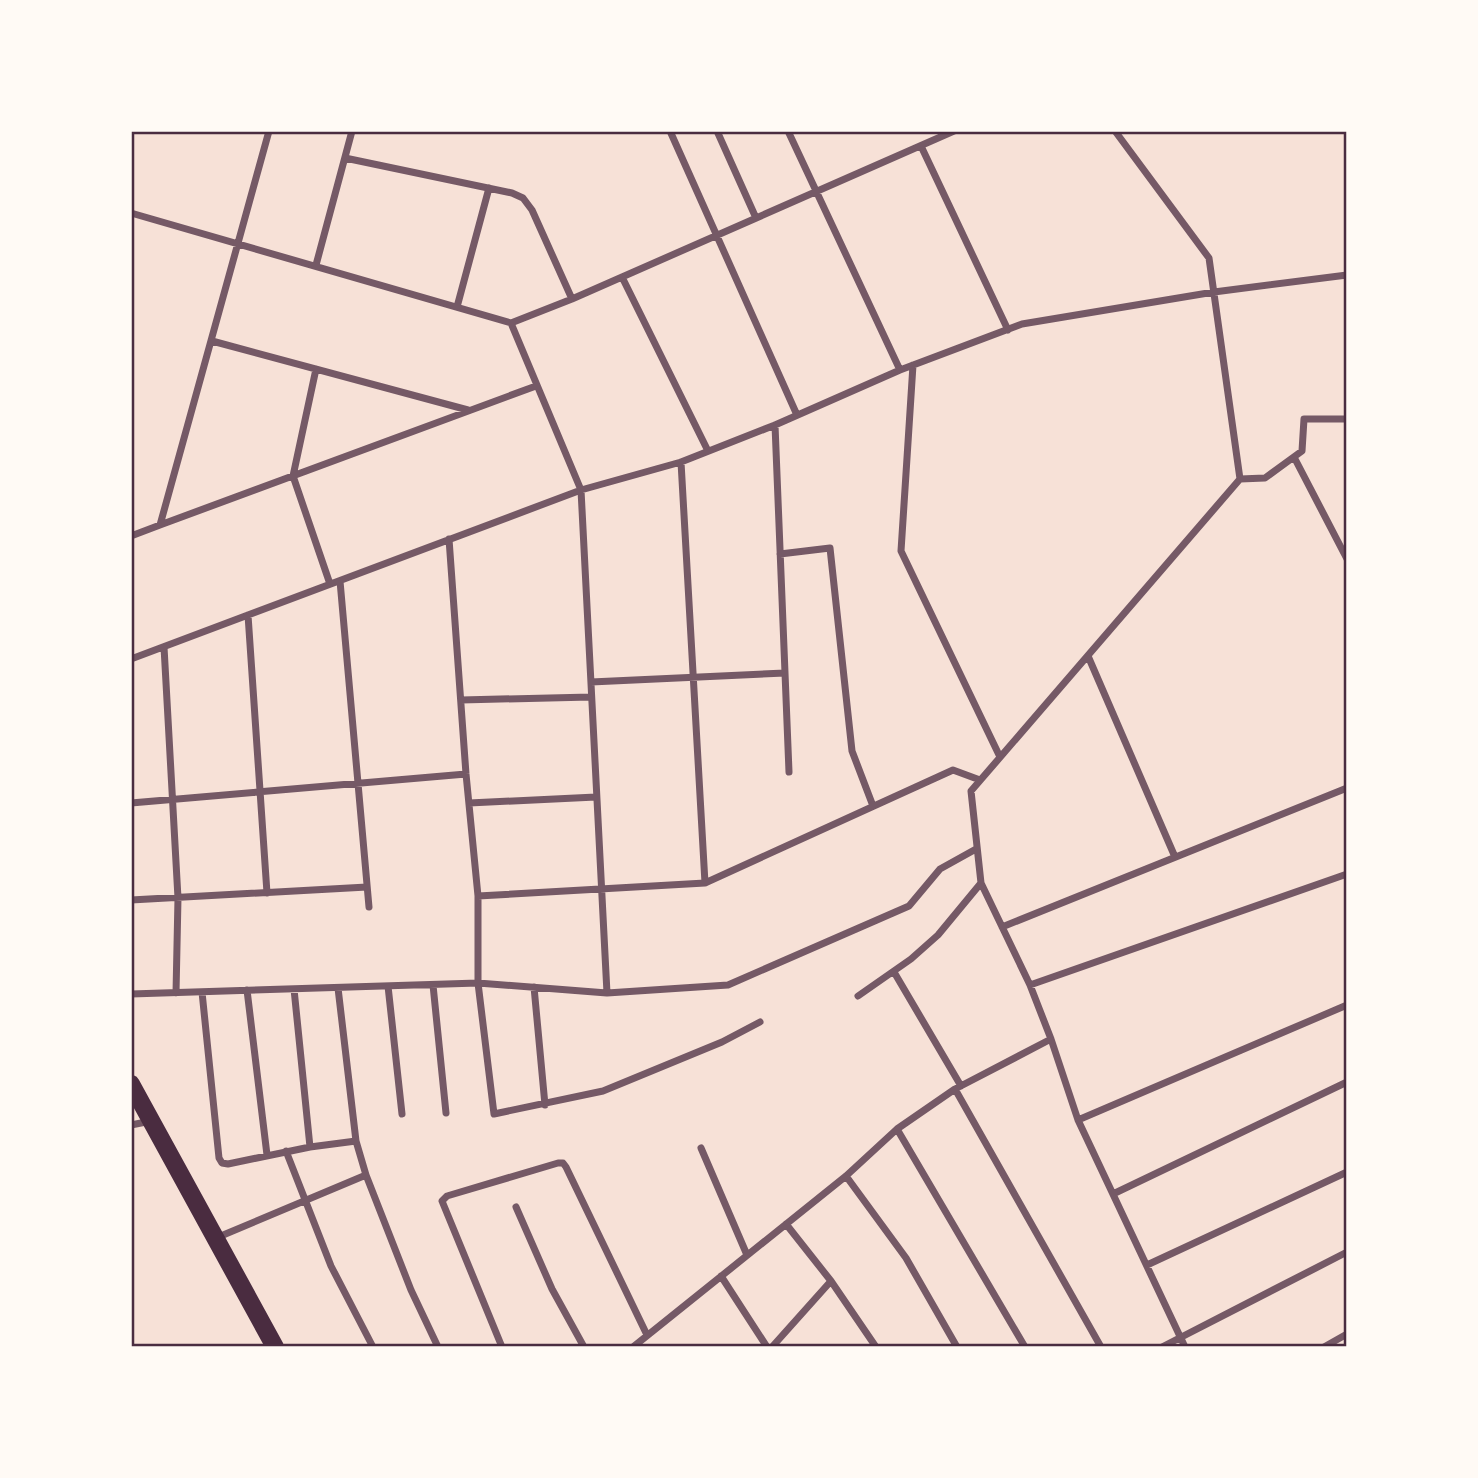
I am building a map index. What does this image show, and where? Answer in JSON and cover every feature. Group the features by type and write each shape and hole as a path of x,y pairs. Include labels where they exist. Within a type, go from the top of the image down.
{"highway":[{"path":"131,1084 275,1347"}],"street":[{"path":"160,525 269,131"},
{"path":"316,265 352,131"},
{"path":"670,131 797,415"},
{"path":"717,131 756,218"},
{"path":"788,131 901,370"},
{"path":"131,213 511,323 572,299 954,131"},
{"path":"1115,131 1209,258 1240,479"},
{"path":"921,146 1008,330"},
{"path":"345,158 489,188 523,198 532,210 572,299"},
{"path":"457,307 489,188"},
{"path":"131,660 581,490 681,462 775,425 913,365 1022,324 1214,292 1346,275 1347,286"},
{"path":"622,277 708,451"},
{"path":"511,323 581,490 607,993"},
{"path":"212,341 468,410"},
{"path":"913,365 901,551 1000,757"},
{"path":"316,369 293,475 330,584"},
{"path":"131,536 536,386"},
{"path":"1185,1347 1078,1120 1030,985 981,883 971,791 1240,479 1265,478 1301,451 1304,419 1347,419"},
{"path":"775,425 789,772"},
{"path":"1294,457 1347,559"},
{"path":"681,462 705,883"},
{"path":"449,539 478,896 478,983 494,1114 603,1091 722,1042 760,1022"},
{"path":"780,554 830,548 852,751 873,806"},
{"path":"340,581 369,907"},
{"path":"248,615 267,893"},
{"path":"164,647 178,898 176,993"},
{"path":"1087,656 1175,858"},
{"path":"591,682 785,673"},
{"path":"461,700 591,697"},
{"path":"478,896 705,883 953,770 980,780"},
{"path":"131,803 466,774"},
{"path":"1002,927 1347,788"},
{"path":"469,803 596,797"},
{"path":"131,994 478,983 607,993 728,985 909,906 940,869 976,849"},
{"path":"1030,985 1347,874"},
{"path":"858,996 938,935 981,883"},
{"path":"131,900 367,887"},
{"path":"894,971 1101,1347"},
{"path":"433,985 446,1114"},
{"path":"388,986 402,1114"},
{"path":"338,988 356,1141 366,1175 411,1290 438,1347"},
{"path":"534,988 545,1105"},
{"path":"293,989 310,1147"},
{"path":"247,990 267,1155"},
{"path":"202,992 219,1158 222,1163 356,1141"},
{"path":"1078,1120 1347,1005"},
{"path":"633,1347 846,1176 897,1129 958,1088 1051,1039"},
{"path":"1113,1194 1347,1082"},
{"path":"131,1125 151,1121"},
{"path":"897,1129 1025,1347"},
{"path":"701,1148 747,1255"},
{"path":"286,1151 331,1266 373,1347"},
{"path":"502,1347 442,1201 447,1196 558,1163 563,1163 566,1167 648,1335"},
{"path":"1147,1265 1347,1172"},
{"path":"215,1238 366,1175"},
{"path":"846,1176 906,1258 957,1347"},
{"path":"516,1208 552,1289 584,1347"},
{"path":"786,1224 831,1281 876,1347"},
{"path":"1162,1347 1347,1252"},
{"path":"721,1276 767,1347"},
{"path":"772,1347 831,1281"},
{"path":"1324,1347 1347,1334"}]}
